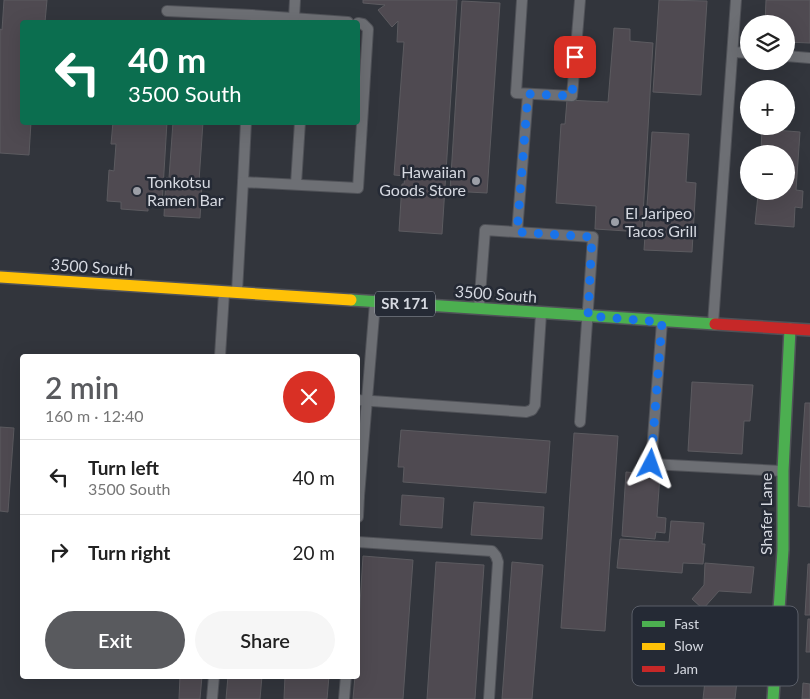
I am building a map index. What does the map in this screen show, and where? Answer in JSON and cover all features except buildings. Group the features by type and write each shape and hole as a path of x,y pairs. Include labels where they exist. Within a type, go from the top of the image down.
{"main road":[{"name":"3500 South","path":"0,277 662,322 810,330"},
{"name":"Shafer Lane","path":"779,606 783,550 783,471 790,329"},
{"name":"Shafer Lane","path":"773,699 774,686"}],"lane":[{"path":"294,18 295,0"},
{"path":"522,0 516,92 572,96 580,0"},
{"path":"712,325 736,0"},
{"path":"167,11 252,19 294,18 303,20"},
{"path":"243,182 358,188 368,29 360,23"},
{"path":"733,52 740,52"},
{"path":"795,57 810,58"},
{"path":"517,232 528,94"},
{"path":"237,293 246,125"},
{"path":"296,184 300,125"},
{"path":"479,309 485,230 592,237 580,422"},
{"path":"220,354 224,292"},
{"path":"360,448 362,400 375,302"},
{"path":"362,400 526,412 532,410 535,405 541,313"},
{"path":"662,322 651,464 783,471"},
{"path":"360,542 492,552 496,556 498,562 489,699"},
{"path":"212,699 214,679"},
{"path":"344,699 346,679"}],"traffic: fast":[{"path":"351,300 715,324"},
{"path":"779,606 783,550 783,471 790,329"},
{"path":"773,699 774,686"}],"traffic: slow":[{"path":"0,277 351,300"}],"traffic: jam":[{"path":"715,324 810,330"}],"place":[{"name":"Hawaiian Goods Store","path":"476,181"},
{"name":"Tonkotsu Ramen Bar","path":"137,191"},
{"name":"El Jaripeo Tacos Grill","path":"615,222"}],"route":[{"path":"575,57 572,96 528,94 517,232 592,237 588,316 662,322 651,464"}]}
